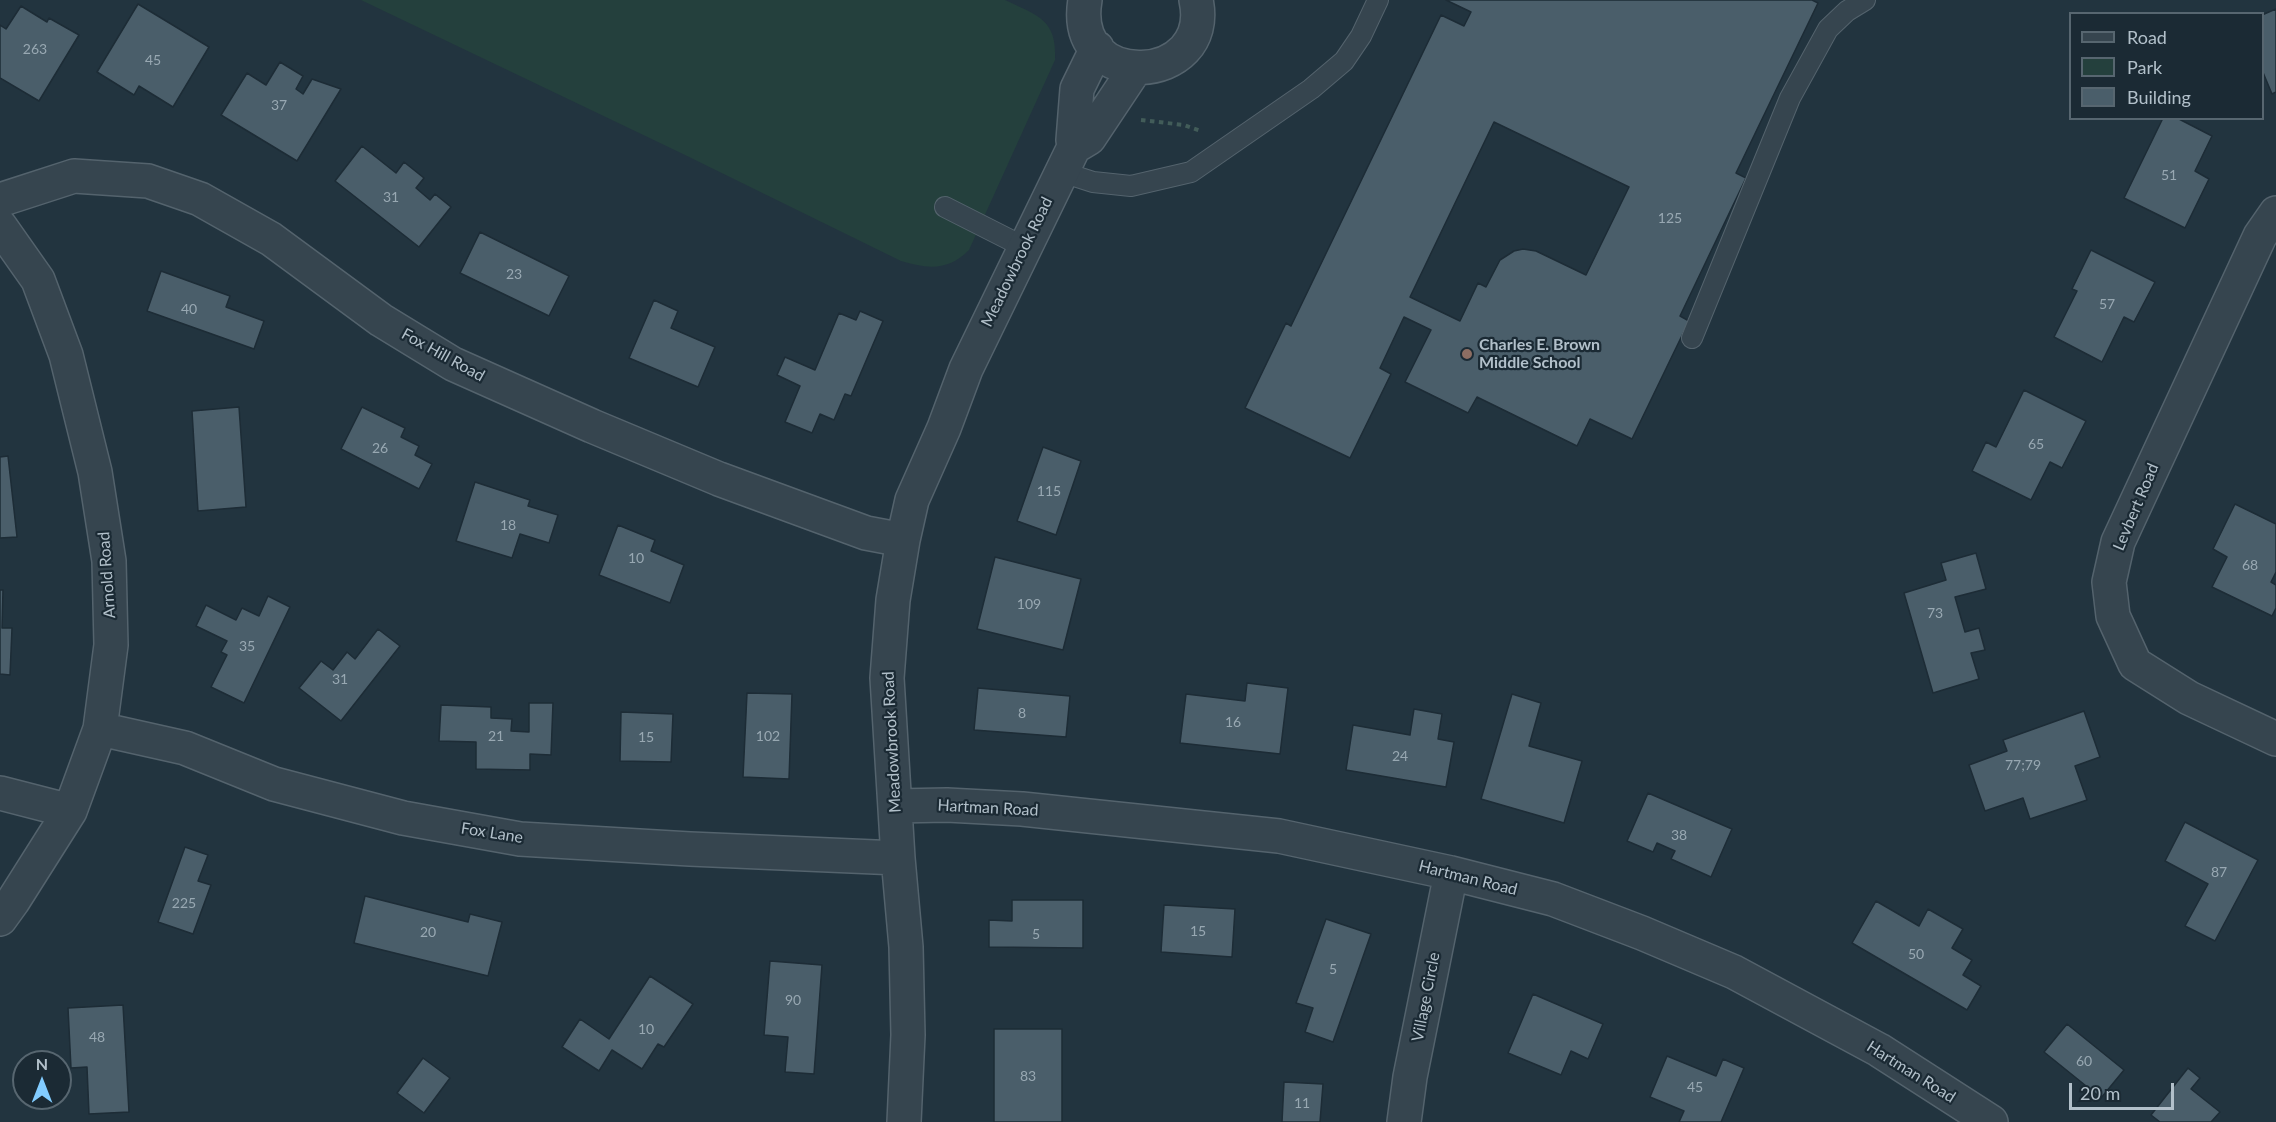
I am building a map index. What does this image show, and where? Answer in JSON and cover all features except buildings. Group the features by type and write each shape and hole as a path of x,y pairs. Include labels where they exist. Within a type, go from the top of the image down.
{"street":[{"path":"1080,3 1088,36 1096,48 1112,61 1135,69 1164,64 1187,45 1194,32 1197,18 1196,0"},
{"name":"Meadowbrook Road","path":"904,1122 908,1035 906,958 887,678 893,600 903,540 912,500 944,428 966,369 1068,159 1073,140 1077,89 1096,48"},
{"name":"Meadowbrook Road","path":"1068,159 1089,138 1135,69"},
{"name":"Fox Hill Road","path":"0,200 74,176 148,181 200,199 271,239 381,320 453,364 581,422 719,479 866,533 903,540"},
{"name":"Levbert Road","path":"2276,213 2260,236 2118,542 2109,582 2113,616 2135,664 2189,698 2276,739"},
{"name":"Arnold Road","path":"0,226 38,280 66,355 95,472 109,561 111,634 100,729 70,811 0,919"},
{"name":"Fox Lane","path":"100,729 185,748 274,784 403,818 520,838 701,850 898,858"},
{"path":"0,793 70,811"},
{"name":"Hartman Road","path":"895,806 947,805 1022,809 1280,836 1451,873 1553,899 1734,972 1879,1050 1991,1122"},
{"name":"Village Circle","path":"1404,1122 1410,1077 1451,873"}],"lane":[{"path":"1068,159 1094,182 1131,186 1191,172 1311,89 1344,61 1361,36 1378,0"},
{"path":"1692,338 1790,98 1828,29 1847,11 1865,0"},
{"path":"945,207 1024,247"}],"path":[{"path":"1134,118 1184,125 1203,131"}],"green space":[{"path":"361,0 1005,0 1036,15 1049,27 1055,46 1055,60 969,250 953,262 929,267 901,261"}],"place":[{"name":"Charles E. Brown Middle School","path":"1467,354"}]}
